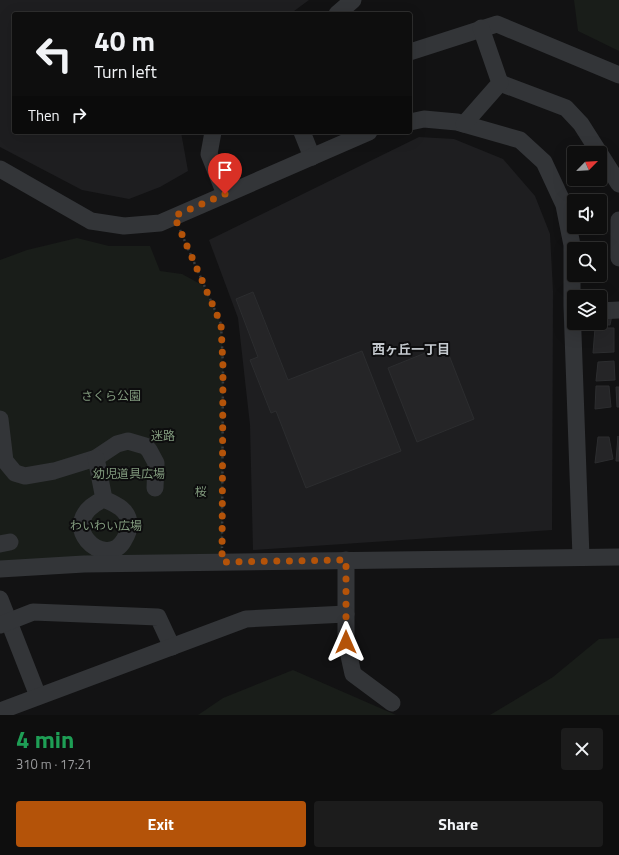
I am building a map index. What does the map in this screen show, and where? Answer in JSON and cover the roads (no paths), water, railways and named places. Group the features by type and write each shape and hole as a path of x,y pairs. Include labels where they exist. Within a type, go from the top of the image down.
{"street":[{"path":"338,12 353,0"},
{"path":"412,51 497,24 619,75"},
{"path":"481,28 500,83"},
{"path":"464,124 500,83"},
{"path":"500,83 566,108 581,124 619,184"},
{"path":"412,122 424,119 464,124 520,140 544,162 564,205 572,246 573,290"},
{"path":"213,134 209,154 225,194"},
{"path":"303,134 312,157"},
{"path":"0,169 91,221 124,226 160,223 364,134"},
{"path":"619,220 619,258"},
{"path":"607,311 619,310"},
{"path":"574,330 581,557"},
{"path":"0,419 5,461 15,473 25,476 54,471 96,458 117,444 128,441 145,446 150,450 156,463 156,488"},
{"path":"96,458 104,499"},
{"path":"0,570 84,564 619,557"},
{"path":"346,560 346,642 353,674 392,703"},
{"path":"0,599 4,623 38,696"},
{"path":"4,623 33,612 158,617 172,647"},
{"path":"0,711 246,619 346,614"}],"district":[{"name":"西ヶ丘一丁目","path":"411,349"}],"park label":[{"name":"さくら公園","path":"111,395"},
{"name":"迷路","path":"163,435"},
{"name":"幼児道具広場","path":"129,473"},
{"name":"桜","path":"201,491"},
{"name":"わいわい広場","path":"106,525"}]}
